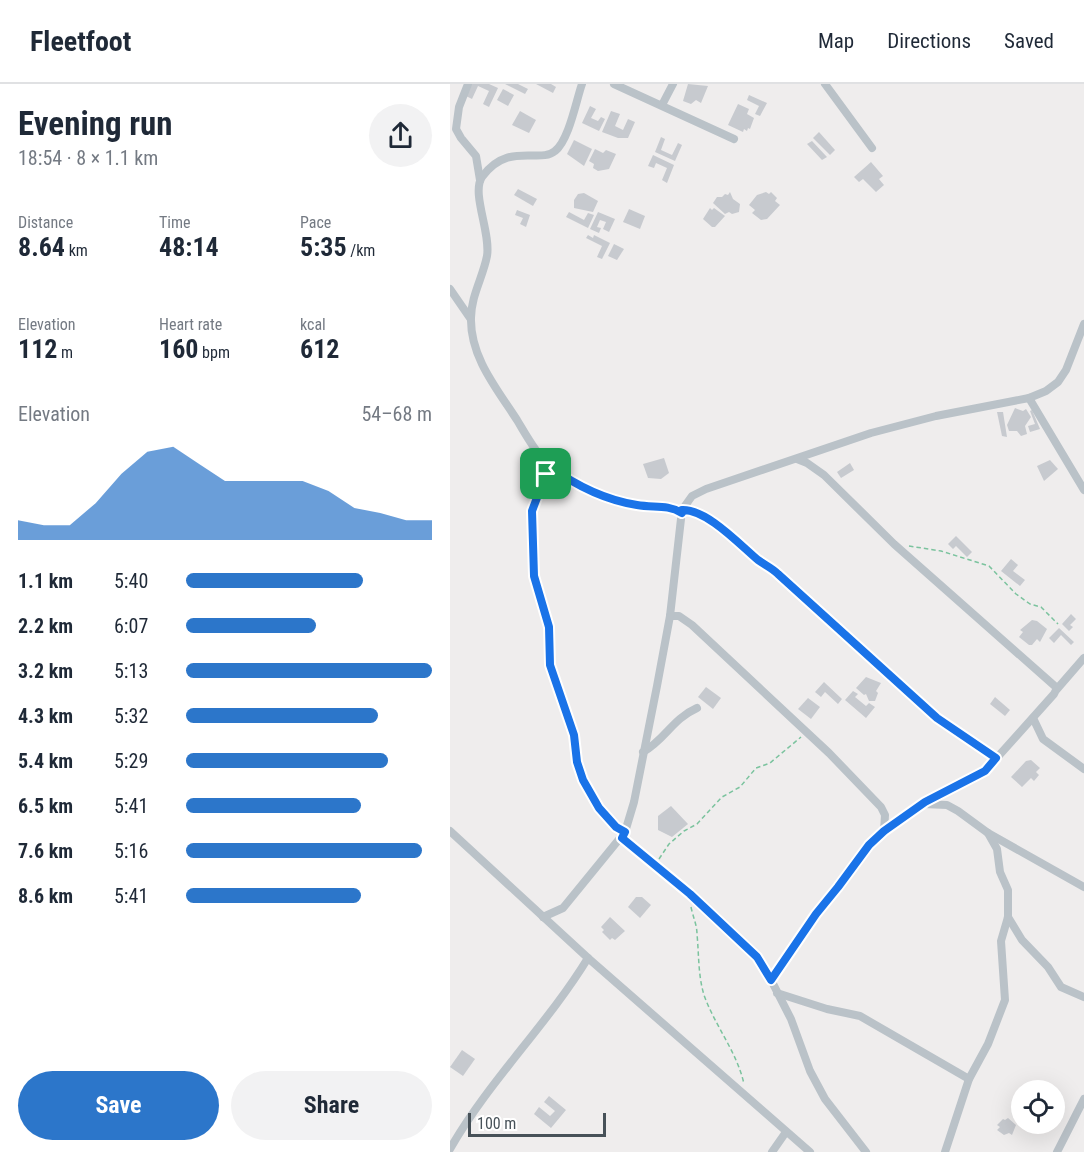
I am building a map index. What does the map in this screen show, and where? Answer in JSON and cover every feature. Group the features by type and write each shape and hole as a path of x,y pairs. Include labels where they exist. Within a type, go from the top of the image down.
{"street":[{"path":"468,84 459,106 456,129 476,156 480,180 478,193 488,235 485,269 472,301 471,320 475,342 484,369 498,394 549,466 589,491 638,506 667,506 682,512 700,515 739,542 786,580 937,718 996,758"},
{"path":"480,180 483,175 512,154 543,155 557,150 566,133 582,84"},
{"path":"615,84 734,139"},
{"path":"662,105 673,84"},
{"path":"825,84 872,148"},
{"path":"450,289 471,320"},
{"path":"543,917 563,908 624,835 634,802 670,615 682,512 692,496 706,489 904,423 1029,399 1058,382 1066,370 1084,324"},
{"path":"1029,399 1084,490"},
{"path":"797,459 824,474 894,544 1056,684 1057,689"},
{"path":"670,615 679,616 692,625 806,732 881,807 885,815 884,831"},
{"path":"771,980 816,914 869,845 884,831 922,804 985,771 1084,658"},
{"path":"643,752 658,742 680,716 697,708"},
{"path":"1033,718 1043,739 1084,769"},
{"path":"922,804 938,804 952,808 988,833 1084,887"},
{"path":"450,831 588,958 810,1152"},
{"path":"945,1152 969,1079 988,1044 1005,1000 1001,941 1008,917 1008,890 999,872 997,849 988,833"},
{"path":"624,835 655,866 690,894 757,957 791,1019 810,1071 825,1099 866,1152"},
{"path":"1008,917 1022,940 1048,967 1061,987 1084,997"},
{"path":"450,1149 474,1112 569,990 588,958"},
{"path":"777,993 826,1009 860,1016 969,1079"},
{"path":"1057,1152 1084,1098"},
{"path":"772,1152 786,1132"}],"path":[{"path":"549,466 532,511 534,576 549,627 550,665 574,735 577,762 583,780 599,808 624,835"},
{"path":"894,544 941,551 989,566 1016,594 1030,604 1041,607 1058,624"},
{"path":"655,866 669,844 684,831 697,824 722,797 740,787 756,768 767,764 783,753 806,732"},
{"path":"690,894 704,994 719,1030 741,1070 747,1097"}],"building":[{"path":"471,84 489,84 498,88 489,107 483,104 489,91 478,86 472,99 466,96"},
{"path":"505,84 518,84 528,89 525,94"},
{"path":"536,84 551,84 556,87 553,93"},
{"path":"688,84 708,86 701,103 696,100 691,104 683,101"},
{"path":"503,89 514,95 508,106 497,100"},
{"path":"749,95 767,103 760,116 755,114 759,106 747,100"},
{"path":"738,104 749,109 747,114 754,118 747,131 744,129 743,132 728,125"},
{"path":"590,106 596,109 591,118 598,121 601,117 605,119 599,131 582,123"},
{"path":"520,111 536,120 529,133 512,125"},
{"path":"611,111 620,114 615,126 623,130 628,119 635,122 628,138 618,138 602,132"},
{"path":"819,132 835,150 830,155 813,138"},
{"path":"661,137 665,139 661,150 672,155 678,143 682,145 675,161 655,152"},
{"path":"574,140 592,149 584,166 567,154"},
{"path":"812,141 827,157 822,160 807,144"},
{"path":"595,149 603,153 606,150 616,154 609,169 598,171 593,168 594,164 589,161"},
{"path":"653,155 674,165 667,183 662,180 667,168 656,163 654,168 648,166"},
{"path":"871,162 883,176 879,179 884,185 876,192 863,179 859,182 854,177"},
{"path":"518,189 537,199 533,206 514,195"},
{"path":"730,192 733,199 740,204 739,212 725,214 713,203 717,197 728,195"},
{"path":"766,192 769,194 771,192 777,198 775,201 780,205 767,219 761,220 752,213 755,210 749,205 757,195"},
{"path":"584,193 598,201 593,212 574,208 574,200 578,194"},
{"path":"710,208 712,210 714,208 725,216 715,227 703,219"},
{"path":"629,209 645,216 640,229 623,222"},
{"path":"517,210 530,215 526,227 520,224 523,218 515,215"},
{"path":"569,212 584,220 588,213 594,215 588,228 566,217"},
{"path":"598,212 615,219 609,232 603,229 606,222 600,220 597,227 601,228 599,233 590,229"},
{"path":"588,235 593,238 594,235 610,243 602,259 597,257 602,246 586,238"},
{"path":"614,244 624,249 617,260 608,256"},
{"path":"1015,408 1023,411 1026,409 1031,417 1025,426 1027,434 1021,436 1017,431 1009,431 1007,425"},
{"path":"1032,410 1040,429 1030,432 1028,426 1035,424 1030,411"},
{"path":"997,412 1003,412 1007,437 1002,436"},
{"path":"664,458 669,473 661,479 648,478 643,464"},
{"path":"1050,460 1058,469 1044,481 1037,466"},
{"path":"850,463 854,470 841,478 837,472"},
{"path":"528,473 535,487 527,490 520,488 520,478"},
{"path":"956,536 972,552 967,557 956,546 953,549 948,544"},
{"path":"1011,559 1018,565 1013,571 1025,580 1020,586 1001,571"},
{"path":"1071,614 1076,619 1070,625 1073,627 1069,631 1062,624"},
{"path":"1032,620 1047,629 1040,642 1037,639 1029,645 1019,637 1023,632 1020,630"},
{"path":"1059,628 1074,642 1071,645 1061,635 1054,643 1049,638"},
{"path":"866,677 881,683 876,691 878,693 875,701 869,701 866,694 864,695 856,688"},
{"path":"824,682 842,699 838,704 825,692 821,697 815,692"},
{"path":"706,687 721,698 713,709 698,697"},
{"path":"853,691 858,694 855,697 866,706 869,703 875,707 866,718 845,700"},
{"path":"995,697 1010,710 1005,716 990,704"},
{"path":"808,698 820,707 811,719 798,709"},
{"path":"1031,760 1040,768 1036,772 1039,775 1034,781 1031,778 1022,787 1011,777 1026,761"},
{"path":"671,806 688,824 672,837 658,830 658,816"},
{"path":"636,897 642,897 651,905 640,918 628,907"},
{"path":"610,917 625,931 615,940 612,938 610,940 602,932 604,930 601,927"},
{"path":"462,1050 475,1059 463,1076 450,1067"},
{"path":"549,1096 566,1110 551,1128 534,1114 539,1107 550,1116 555,1111 544,1102"},
{"path":"1008,1118 1011,1121 1012,1135 1009,1133 1004,1135 997,1130 1000,1127 997,1125 1003,1119"}],"route":[{"path":"549,466 589,491 638,506 667,506 682,513 682,510 688,510 700,515 771,568 937,718 996,758 985,771 925,802 884,831 869,845 816,914 771,980 757,957 690,894 622,838 625,832 616,827 599,808 583,780 577,762 574,735 550,665 549,627 534,576 532,511 546,474 549,466"}]}
